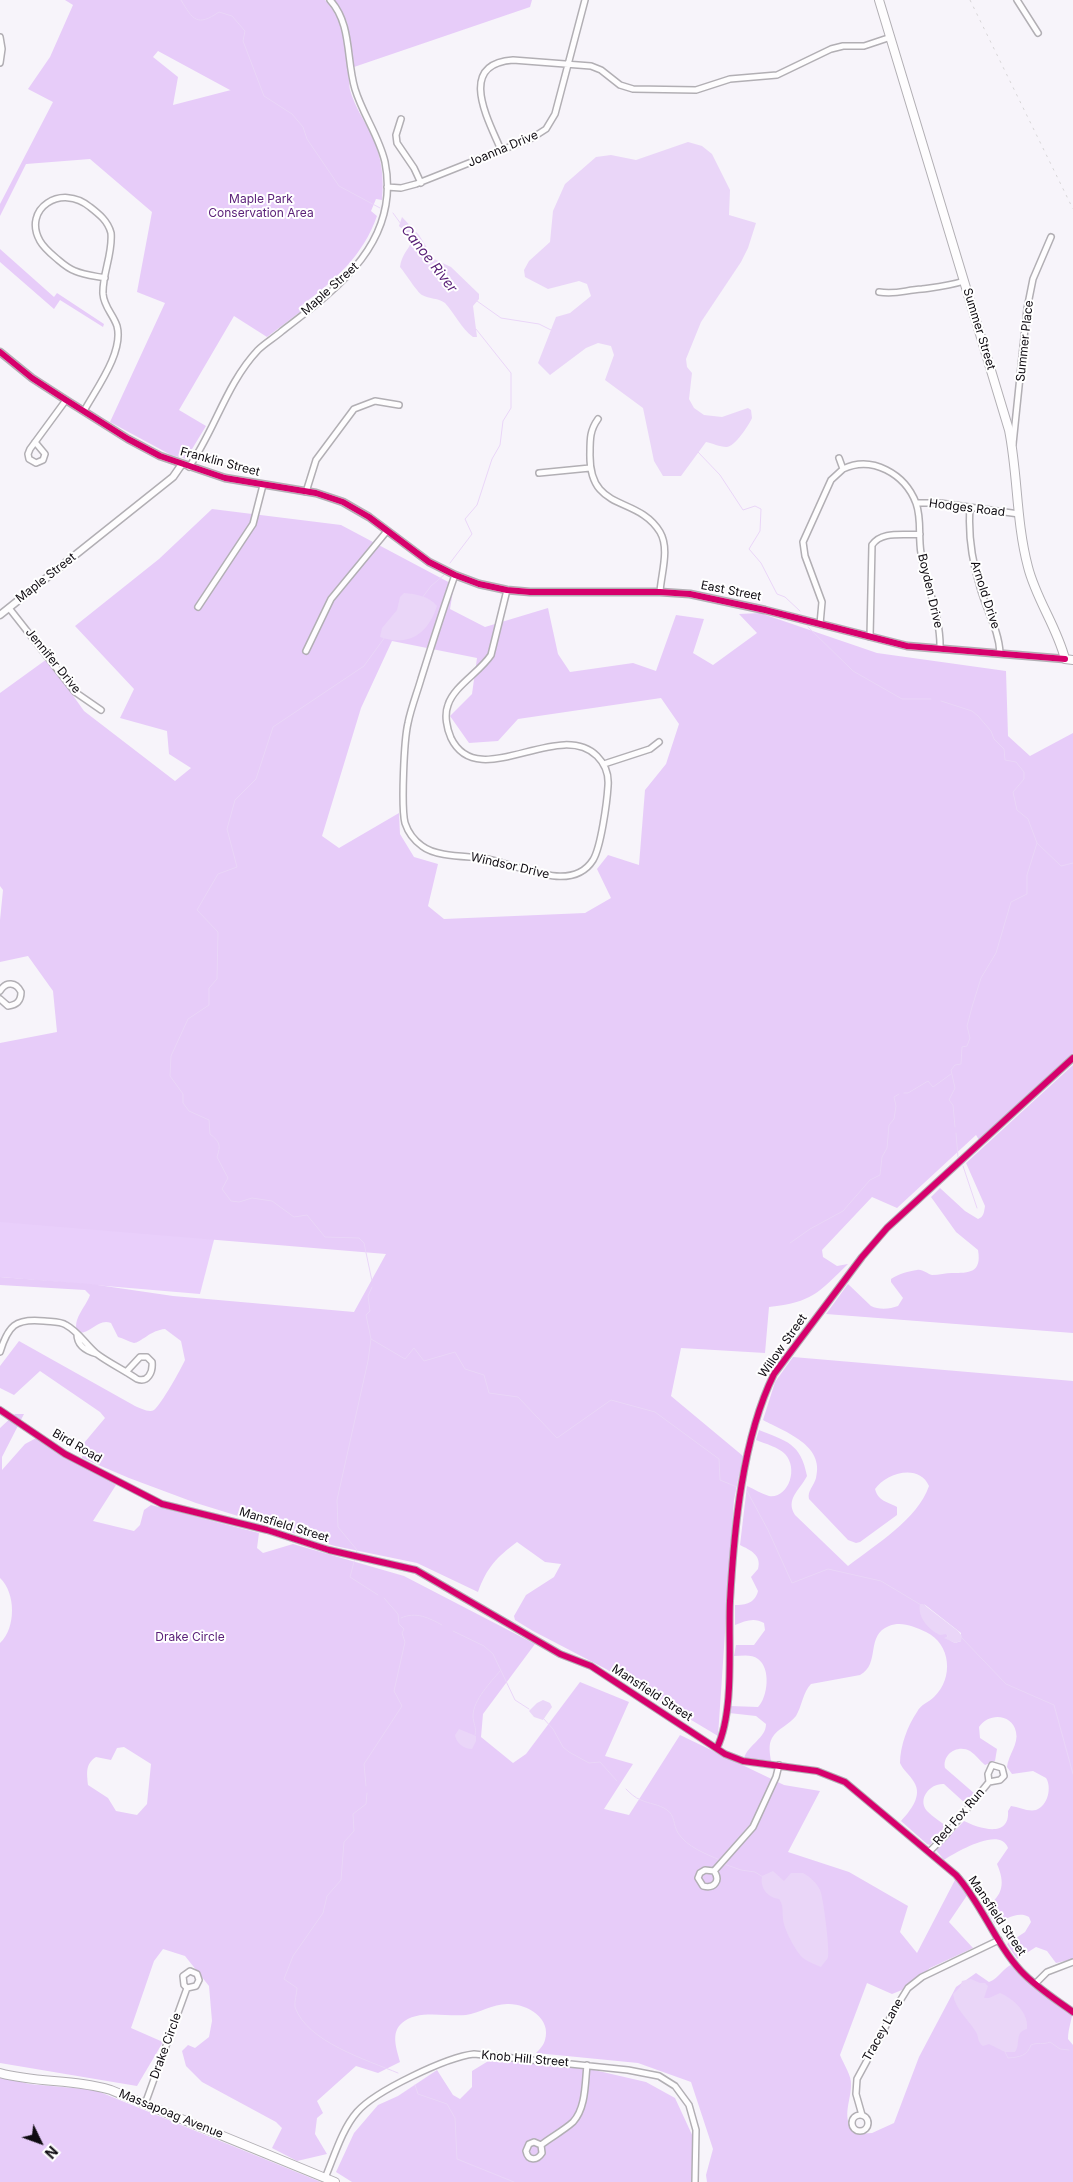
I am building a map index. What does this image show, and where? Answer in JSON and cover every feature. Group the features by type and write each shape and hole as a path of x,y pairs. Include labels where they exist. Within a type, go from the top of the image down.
{"main road":[{"name":"Summer Street","path":"879,0 1002,405 1013,450 1022,543 1032,581 1069,659"},
{"name":"Massapoag Avenue","path":"0,2073 94,2084 335,2182"}],"street":[{"name":"Maple Street","path":"189,467 226,397 253,356 262,346 335,287 364,258 372,246 380,226 387,201 382,151 354,86 343,21 330,0"},
{"name":"Joanna Drive","path":"387,187 409,187 420,183 537,135 550,124 555,114 585,0"},
{"path":"1017,0 1038,33"},
{"path":"0,37 2,49 0,63"},
{"path":"501,150 482,102 480,84 486,73 497,63 517,60 568,64 596,68 620,85 633,89 693,90 730,79 777,75 835,48 864,46 890,38"},
{"path":"401,119 396,135 396,143 414,168 420,183"},
{"path":"84,411 113,358 118,338 116,325 104,301 105,278 112,239 107,222 79,199 64,196 50,201 40,212 36,223 37,234 42,244 70,269 81,274 105,278"},
{"name":"Summer Place","path":"1013,450 1027,309 1033,279 1051,237"},
{"path":"879,292 895,294 919,289 946,287 964,281"},
{"name":"Franklin Street","path":"0,352 32,378 139,445 189,467 225,478 325,496 351,505 394,537"},
{"path":"35,442 66,400"},
{"path":"306,492 316,460 343,420 354,409 375,401 399,405"},
{"path":"598,419 591,431 590,468 594,480 600,489 611,499 648,519 660,532 664,548 660,592"},
{"path":"820,624 822,602 805,556 803,542 831,480 843,469 839,458"},
{"name":"Maple Street","path":"0,615 173,477 182,464"},
{"name":"Hodges Road","path":"843,469 848,466 873,464 880,466 895,474 916,503 940,503 1019,514"},
{"path":"539,473 590,468"},
{"path":"198,607 253,524 264,486"},
{"name":"Boyden Drive","path":"916,503 924,570 939,626 940,649"},
{"name":"Arnold Drive","path":"970,508 972,561 997,632 1000,653"},
{"path":"306,651 331,599 387,531"},
{"path":"870,637 872,545 884,536 920,534"},
{"name":"East Street","path":"394,537 429,562 455,575 479,584 507,590 660,592 713,598 907,646 1069,659"},
{"name":"Windsor Drive","path":"455,575 406,730 404,817 407,829 414,839 425,849 434,852 488,859 553,877 571,875 586,867 598,849 608,784 604,764"},
{"path":"507,590 491,655 482,668 455,693 448,705 447,728 452,740 464,754 480,759 500,758 567,744 587,749 596,754 604,764 650,749 659,742"},
{"name":"Jennifer Drive","path":"9,608 75,692 101,710"},
{"path":"0,991 7,984 14,984 20,988 22,996 18,1002 11,1006 6,1005 0,999"},
{"name":"Willow Street","path":"717,1748 722,1734 727,1695 730,1601 738,1506 756,1422 765,1393 774,1374 862,1257 887,1228 1073,1058"},
{"path":"0,1352 7,1332 25,1320 61,1323 77,1334 77,1340 82,1347 99,1355 138,1380 144,1380 150,1374 152,1362 148,1357 140,1357 126,1372"},
{"name":"Bird Road","path":"0,1410 65,1454 146,1497"},
{"name":"Mansfield Street","path":"146,1497 190,1513 239,1522 354,1556 416,1570 560,1654 591,1666 717,1748 743,1761 812,1770 846,1782 929,1852 968,1889 1020,1970 1035,1984 1073,2012"},
{"path":"714,1871 753,1827 776,1777 779,1765"},
{"name":"Red Fox Run","path":"929,1852 946,1836 989,1782"},
{"name":"Tracey Lane","path":"862,2115 856,2094 857,2079 906,1991 922,1978 999,1940"},
{"path":"1035,1984 1047,1972 1073,1962"},
{"name":"Drake Circle","path":"144,2104 187,1988"},
{"name":"Knob Hill Street","path":"325,2178 356,2113 368,2101 396,2085 434,2068 463,2056 474,2054 587,2065 659,2076 675,2086 689,2105 696,2130 695,2182"},
{"path":"541,2145 567,2127 578,2114 583,2102 587,2065"}],"shaded area":[{"path":"289,949 200,1294 0,1277 0,1090"}],"green space":[{"name":"Maple Park Conservation Area","path":"65,0 325,0 332,8 341,27 352,97 376,146 380,161 383,184 382,200 376,199 371,211 377,216 364,243 347,266 302,305 304,309 267,337 234,316 179,410 206,426 186,459 171,455 110,422 165,303 137,292 152,212 90,159 26,164 0,216 0,204 53,102 28,89 50,57 73,5","holes":["158,51 230,90 173,105 178,77 153,57"]},
{"path":"334,0 532,0 530,7 354,67 347,22"},
{"path":"0,249 54,297 57,293 104,324 103,327 60,300 54,309 0,262"},
{"path":"212,509 341,525 454,585 450,609 485,627 548,608 558,654 570,672 633,663 656,671 676,615 704,619 693,653 713,665 757,633 739,614 760,613 877,653 1006,671 1008,736 1030,756 1073,733 1073,1053 979,1140 976,1135 897,1208 872,1197 822,1250 823,1257 837,1266 848,1264 814,1295 796,1302 769,1307 765,1353 681,1348 671,1396 743,1456 734,1500 718,1736 606,1669 515,1620 514,1616 526,1595 554,1577 561,1564 545,1562 517,1542 493,1563 478,1592 417,1563 335,1546 196,1503 82,1458 84,1443 105,1418 100,1412 40,1371 14,1395 0,1388 0,1366 19,1341 135,1406 152,1411 166,1394 185,1360 181,1341 165,1329 134,1343 118,1337 111,1323 106,1322 98,1324 83,1333 78,1333 76,1323 90,1295 85,1290 0,1285 0,1277 91,1284 173,1296 354,1312 386,1254 0,1222 0,1043 57,1032 53,991 28,956 0,962 0,920 3,890 0,886 0,693 47,659 84,711 175,781 191,768 169,754 167,731 120,718 134,689 75,626 159,559","holes":["392,641 477,658 472,694 450,716 469,743 498,741 518,719 661,698 679,724 666,764 645,790 639,865 608,855 597,869 611,898 585,913 444,919 428,906 438,864 414,857 400,834 399,813 339,848 322,836 361,708"]},
{"path":"1073,1065 1073,1333 826,1314 848,1284 871,1306 888,1308 898,1306 903,1298 891,1282 891,1279 897,1276 919,1270 932,1275 964,1273 976,1267 979,1258 978,1250 956,1232 931,1197 940,1188 965,1211 978,1219 981,1217 985,1206 966,1163"},
{"path":"793,1357 1073,1381 1073,1959 1056,1963 1047,1951 1036,1947 1017,1959 1007,1944 1025,1932 1031,1922 1029,1917 1016,1915 995,1924 985,1908 996,1898 1001,1888 1001,1877 997,1864 1008,1848 1003,1842 996,1839 978,1843 944,1860 936,1850 964,1821 985,1828 999,1828 1007,1820 1008,1811 1011,1806 1036,1810 1046,1800 1049,1786 1046,1778 1033,1771 1012,1774 1007,1767 1017,1736 1014,1726 1010,1721 1005,1718 994,1717 983,1722 979,1727 980,1738 997,1749 995,1761 985,1765 974,1754 965,1749 956,1750 946,1758 945,1768 975,1794 966,1804 944,1784 934,1786 926,1793 923,1802 927,1811 946,1826 930,1845 901,1821 914,1803 917,1793 914,1782 900,1763 903,1743 920,1707 934,1697 940,1689 945,1681 947,1671 945,1653 941,1645 926,1632 908,1625 899,1624 882,1630 877,1636 870,1664 860,1675 811,1684 806,1691 796,1716 772,1738 770,1747 771,1761 744,1758 763,1733 766,1724 756,1716 729,1713 730,1706 758,1707 764,1697 767,1683 765,1669 756,1657 734,1656 736,1645 754,1645 765,1630 764,1623 757,1620 735,1625 735,1605 743,1605 752,1601 758,1591 751,1577 758,1569 757,1557 740,1545 747,1486 766,1495 776,1496 786,1488 791,1475 789,1460 785,1454 756,1440 759,1430 791,1445 801,1456 807,1476 793,1499 792,1509 795,1515 848,1566 906,1520 916,1509 929,1486 924,1479 910,1473 894,1475 880,1483 875,1489 876,1493 881,1499 897,1507 897,1515 860,1542 856,1543 848,1540 809,1499 810,1491 816,1478 817,1467 815,1457 809,1448 792,1435 763,1420 775,1382","holes":["924,1604 961,1633 961,1641 955,1643 946,1638 948,1636"]},
{"path":"15,1414 24,1414 2,1457 2,1470 25,1444 40,1436 116,1485 93,1521 134,1531 140,1525 144,1510 151,1505 259,1533 257,1548 263,1553 293,1544 404,1576 535,1644 483,1714 481,1737 513,1763 526,1754 580,1682 629,1702 605,1756 633,1764 604,1809 629,1815 680,1735 784,1785 820,1791 788,1852 849,1872 908,1906 900,1932 917,1953 956,1878 968,1894 949,1922 973,1948 930,1968 907,1988 892,1994 867,1983 840,2055 851,2081 848,2122 856,2134 872,2133 894,2123 919,2057 956,1987 976,1973 989,1982 1013,1964 1044,1994 1073,2008 1068,2039 1073,2045 1073,2182 707,2182 706,2175 713,2149 691,2082 638,2063 536,2053 543,2046 545,2040 545,2025 536,2013 514,2004 497,2005 466,2015 432,2014 416,2016 402,2023 398,2027 395,2037 400,2062 378,2073 356,2066 317,2101 323,2113 317,2118 315,2134 327,2154 297,2161 272,2148 282,2128 276,2122 202,2082 186,2066 182,2051 188,2045 195,2048 209,2037 212,2021 209,1986 185,1956 163,1949 154,1961 131,2028 163,2042 137,2086 0,2063 0,1643 9,1629 12,1610 9,1592 0,1578 0,1428","holes":["124,1747 151,1764 147,1804 137,1815 116,1811 108,1798 88,1785 88,1766 92,1760 96,1757 111,1760 117,1748"]},
{"path":"490,2060 581,2067 646,2082 675,2098 694,2139 692,2182 352,2182 336,2172 354,2133 378,2105 398,2096 437,2070 453,2095 460,2099 472,2087 472,2071"},
{"path":"0,2076 29,2084 95,2090 321,2182 0,2182"}],"water":[{"path":"688,142 702,146 712,154 730,190 729,215 756,223 748,248 741,262 701,322 686,359 687,367 692,373 689,399 694,408 704,415 722,417 748,408 751,410 752,418 741,436 733,444 724,447 706,442 681,476 663,476 654,461 643,408 605,380 614,355 611,346 598,343 586,348 550,375 538,363 556,317 570,313 591,296 587,284 579,281 548,289 525,277 524,270 529,261 550,242 553,211 565,184 596,157 611,155 636,160"},
{"path":"402,217 419,235 434,259 451,267 479,294 479,299 473,306 477,337 473,337 465,329 445,303 420,293 400,267 402,259 410,246 409,238 399,226"},
{"path":"404,593 422,596 434,603 437,606 433,616 423,631 416,636 400,640 380,637 382,628 397,610 400,597"},
{"path":"920,1604 923,1604 958,1631 962,1636 961,1641 955,1643 944,1638 948,1636 946,1634 940,1635 932,1630 920,1614"},
{"path":"543,1700 550,1703 552,1707 543,1720 534,1717 529,1711"},
{"path":"459,1729 476,1736 472,1749 463,1747 457,1741 455,1735"},
{"path":"773,1871 784,1881 791,1873 803,1873 813,1880 820,1890 828,1952 827,1958 821,1967 805,1959 797,1951 785,1928 781,1902 779,1899 768,1894 763,1888 762,1876"},
{"path":"971,1979 985,1983 988,1986 984,1998 1000,1993 1020,2007 1026,2017 1027,2029 1020,2033 1015,2052 1005,2052 989,2044 983,2046 976,2032 959,2009 953,1994 960,1987 962,1981"}],"waterway":[{"name":"Canoe River","path":"181,0 192,17 196,19 212,17 219,12 232,16 245,31 243,41 264,96 292,114 303,127 307,139 339,186 380,208"},
{"name":"Canoe River","path":"393,213 401,224"},
{"name":"Canoe River","path":"477,301 501,318 539,324 551,330"},
{"path":"450,563 472,534 465,519 477,505 492,459 500,445 503,421 511,408 511,373 476,329"},
{"name":"Canoe River","path":"698,452 720,475 743,510 755,506 761,509 760,531 749,549 761,563 777,594 785,597 800,611"},
{"path":"422,598 431,586 444,575"},
{"name":"Canoe River","path":"808,627 853,671 902,699 931,699"},
{"path":"372,1281 364,1243 359,1238 325,1237 307,1215 294,1217 272,1201 252,1198 239,1202 231,1201 222,1189 228,1178 217,1157 219,1144 210,1134 209,1120 189,1111 183,1103 183,1094 170,1076 171,1056 188,1019 209,1005 209,988 217,979 218,932 197,910 218,874 237,867 227,829 235,800 256,779 273,727 364,666 385,637"},
{"name":"Canoe River","path":"941,701 972,711 991,731 994,739 1004,749 1005,760 1016,762 1024,772 1024,779 1013,792 1017,810 1028,819 1037,843 1061,866 1073,863"},
{"path":"955,1127 953,1105 949,1100 955,1088 951,1070 955,1065 961,1064 962,1047 967,1046 970,1038 967,1026 972,1007 981,978 996,953 1011,902 1027,894 1027,875 1037,843"},
{"path":"904,1093 908,1093 928,1081 933,1087 951,1074"},
{"path":"790,1243 810,1229 843,1211 870,1180 880,1175 882,1157 887,1148 889,1125 894,1119 896,1106 894,1097 899,1094"},
{"path":"956,1133 958,1157"},
{"path":"963,1166 977,1208"},
{"path":"356,1554 357,1550 338,1527 337,1500 368,1361 371,1339 366,1315 370,1311 368,1296 372,1287"},
{"path":"371,1339 405,1359 414,1348 424,1361 455,1352 465,1369 484,1375 489,1393 518,1397 557,1438 611,1400 655,1412 719,1459 720,1480 737,1487"},
{"path":"747,1491 768,1530 792,1583 828,1569 881,1581 921,1605"},
{"path":"355,1558 350,1577 378,1595"},
{"path":"366,1786 364,1764 402,1706 394,1691 405,1642 402,1633 404,1629 399,1624 398,1614 384,1598"},
{"path":"401,1618 417,1615 442,1625"},
{"path":"453,1631 484,1646 493,1654 515,1700 529,1709"},
{"path":"961,1637 1006,1684 1054,1705 1073,1774"},
{"path":"475,1735 476,1730 473,1716 476,1704 500,1671"},
{"path":"543,1718 553,1729 563,1747 589,1763 600,1762 617,1781"},
{"path":"626,1789 639,1799 661,1806 670,1812 676,1830 686,1842 697,1850 720,1860"},
{"path":"367,1793 366,1804 353,1814 354,1831 344,1842 341,1880 327,1896 323,1913 293,1956 284,1979 297,1988 295,2007 302,2019 312,2030 339,2048 398,2073"},
{"path":"724,1864 741,1870 755,1872 763,1877"},
{"path":"1005,2052 1008,2058 1019,2056 1025,2054 1031,2045 1050,2042 1060,2049 1069,2050"},
{"path":"415,2085 418,2094 447,2104 455,2118 457,2159 514,2182"}],"railway":[{"path":"970,0 1073,209"}],"cycle path":[{"path":"0,352 32,378 128,439 160,456 225,478 316,493 343,502 369,517 429,562 479,584 507,590 530,592 660,592 690,594 765,610 907,646 1065,659"},
{"path":"717,1748 723,1733 728,1696 730,1601 737,1515 754,1427 774,1374 862,1257 887,1228 1073,1058"},
{"path":"0,1410 65,1454 162,1504 267,1530 329,1550 416,1570 560,1654 591,1666 725,1754 743,1761 817,1771 845,1782 956,1875 1021,1971 1039,1988 1073,2012"}]}
